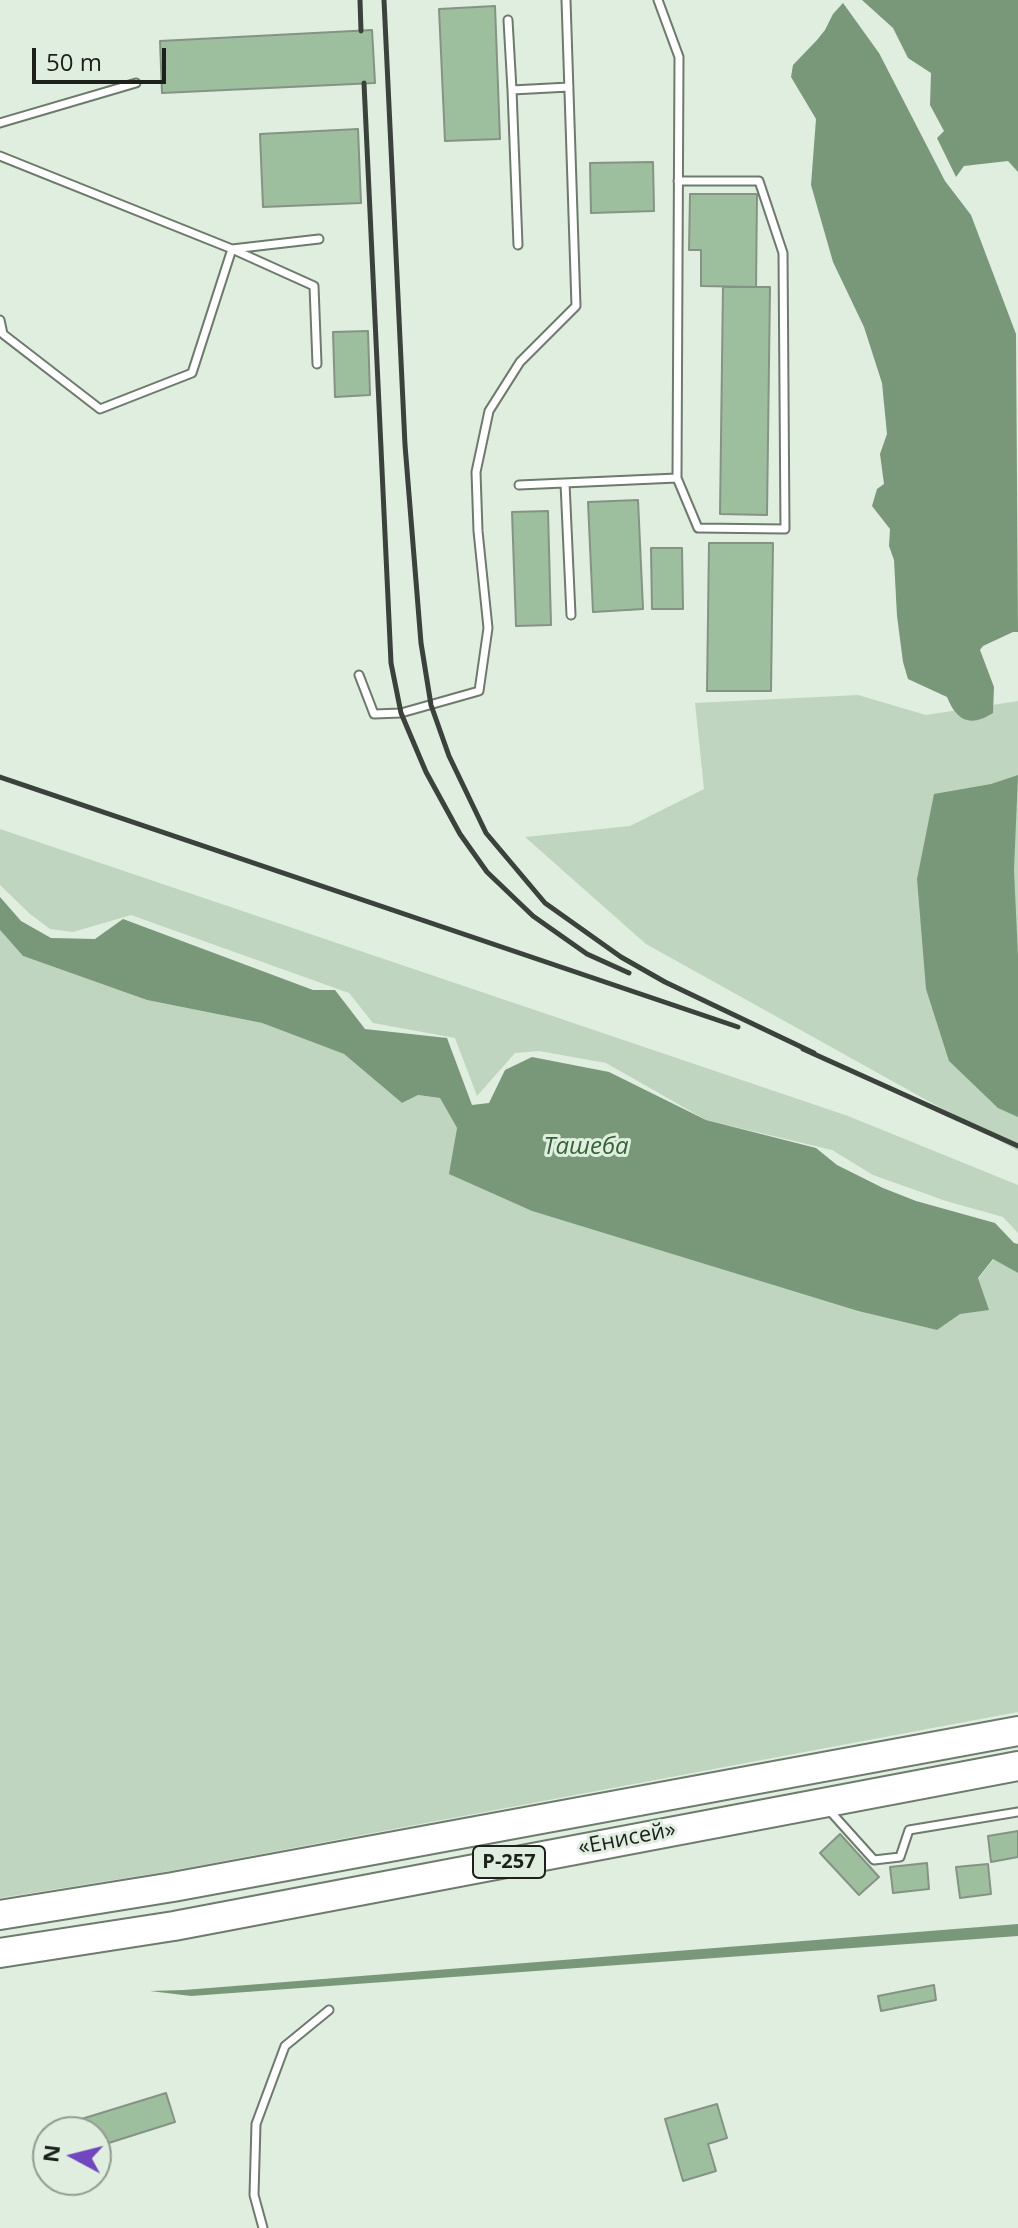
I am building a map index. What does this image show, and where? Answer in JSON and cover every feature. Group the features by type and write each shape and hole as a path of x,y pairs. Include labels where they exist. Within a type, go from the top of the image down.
{"highway":[{"name":"«Енисей»","path":"0,1915 173,1887 1018,1731"},
{"name":"«Енисей»","path":"0,1953 174,1926 1018,1766"}],"lane":[{"path":"359,675 374,714 401,713 479,691 488,628 478,531 476,472 489,411 520,362 576,306 566,0"},
{"path":"658,0 679,57 678,181 677,478 698,528 785,529 783,253 759,181 678,181"},
{"path":"508,20 518,245"},
{"path":"0,123 136,83"},
{"path":"512,90 569,87"},
{"path":"0,156 232,249 314,286 317,364"},
{"path":"232,249 319,239"},
{"path":"0,320 3,334 100,409 192,373 232,249"},
{"path":"519,485 677,478"},
{"path":"565,483 571,615"},
{"path":"822,1802 874,1860 900,1857 909,1830 1018,1812"},
{"path":"263,2228 254,2195 256,2124 285,2046 329,2010"}],"shaded area":[{"path":"858,695 926,715 1018,701 1018,1151 646,944 525,837 630,826 704,789 695,703"},
{"path":"0,829 848,1116 1018,1185 1018,1233 1003,1217 873,1175 832,1150 706,1120 606,1063 539,1051 515,1053 477,1096 455,1038 373,1023 349,993 131,915 73,932 50,929 0,885"},
{"path":"0,930 23,956 147,1000 262,1023 344,1054 402,1103 418,1095 440,1098 457,1128 450,1174 532,1211 858,1311 937,1330 994,1259 1018,1273 1018,1712 170,1871 0,1898"}],"water":[{"path":"862,0 1018,0 1018,172 1008,161 964,166 956,177 937,138 944,131 930,105 931,73 908,58 893,28"},
{"path":"843,3 879,53 945,181 971,215 1016,334 1018,632 980,650 994,687 993,713 978,720 960,717 947,697 908,679 897,616 890,529 872,506 877,489 884,484 880,454 887,434 882,383 864,327 833,262 811,185 816,119 791,77 793,65 817,40"},
{"path":"1018,775 1014,870 1018,956 1018,1117 998,1108 949,1061 926,989 917,879 934,794 991,784"},
{"name":"Ташеба","path":"0,897 21,921 51,938 95,939 123,919 313,990 335,990 365,1029 447,1038 472,1105 489,1103 505,1070 532,1057 609,1072 706,1120 816,1148 837,1165 883,1188 916,1201 995,1223 1018,1244 1018,1273 993,1259 978,1278 989,1310 960,1314 937,1330 858,1311 532,1211 449,1174 457,1128 440,1098 418,1095 402,1103 344,1054 262,1023 147,1000 23,956 0,930"},
{"path":"1018,1924 1018,1936 191,1996 150,1991 184,1990"}],"building":[{"path":"495,6 500,139 445,141 439,9"},
{"path":"372,30 375,83 162,93 160,41"},
{"path":"358,129 361,203 263,207 260,134"},
{"path":"653,162 654,211 591,213 590,163"},
{"path":"690,194 757,194 756,287 701,286 701,250 689,250"},
{"path":"723,287 770,287 767,515 720,514"},
{"path":"368,331 370,395 335,397 333,332"},
{"path":"638,500 643,609 593,612 588,502"},
{"path":"548,511 551,625 516,626 512,512"},
{"path":"709,543 773,543 771,691 707,691"},
{"path":"651,548 682,548 683,609 652,609"},
{"path":"1018,1831 1018,1857 991,1862 988,1836"},
{"path":"840,1834 879,1877 859,1895 820,1853"},
{"path":"927,1863 929,1889 893,1893 890,1867"},
{"path":"988,1864 991,1894 960,1898 956,1867"},
{"path":"934,1985 936,2000 881,2011 878,1996"},
{"path":"166,2093 175,2122 112,2142 112,2116 91,2116"},
{"path":"717,2104 727,2138 708,2144 716,2171 683,2181 665,2119"}],"railway":[{"path":"360,0 361,31"},
{"path":"384,0 405,445 421,643 431,705 449,756 486,833 545,903 621,957 665,982 814,1053"},
{"path":"364,83 391,663 401,713 426,772 460,834 487,872 533,916 587,954 629,973"},
{"path":"0,777 738,1027"},
{"path":"803,1049 1018,1146"}]}
